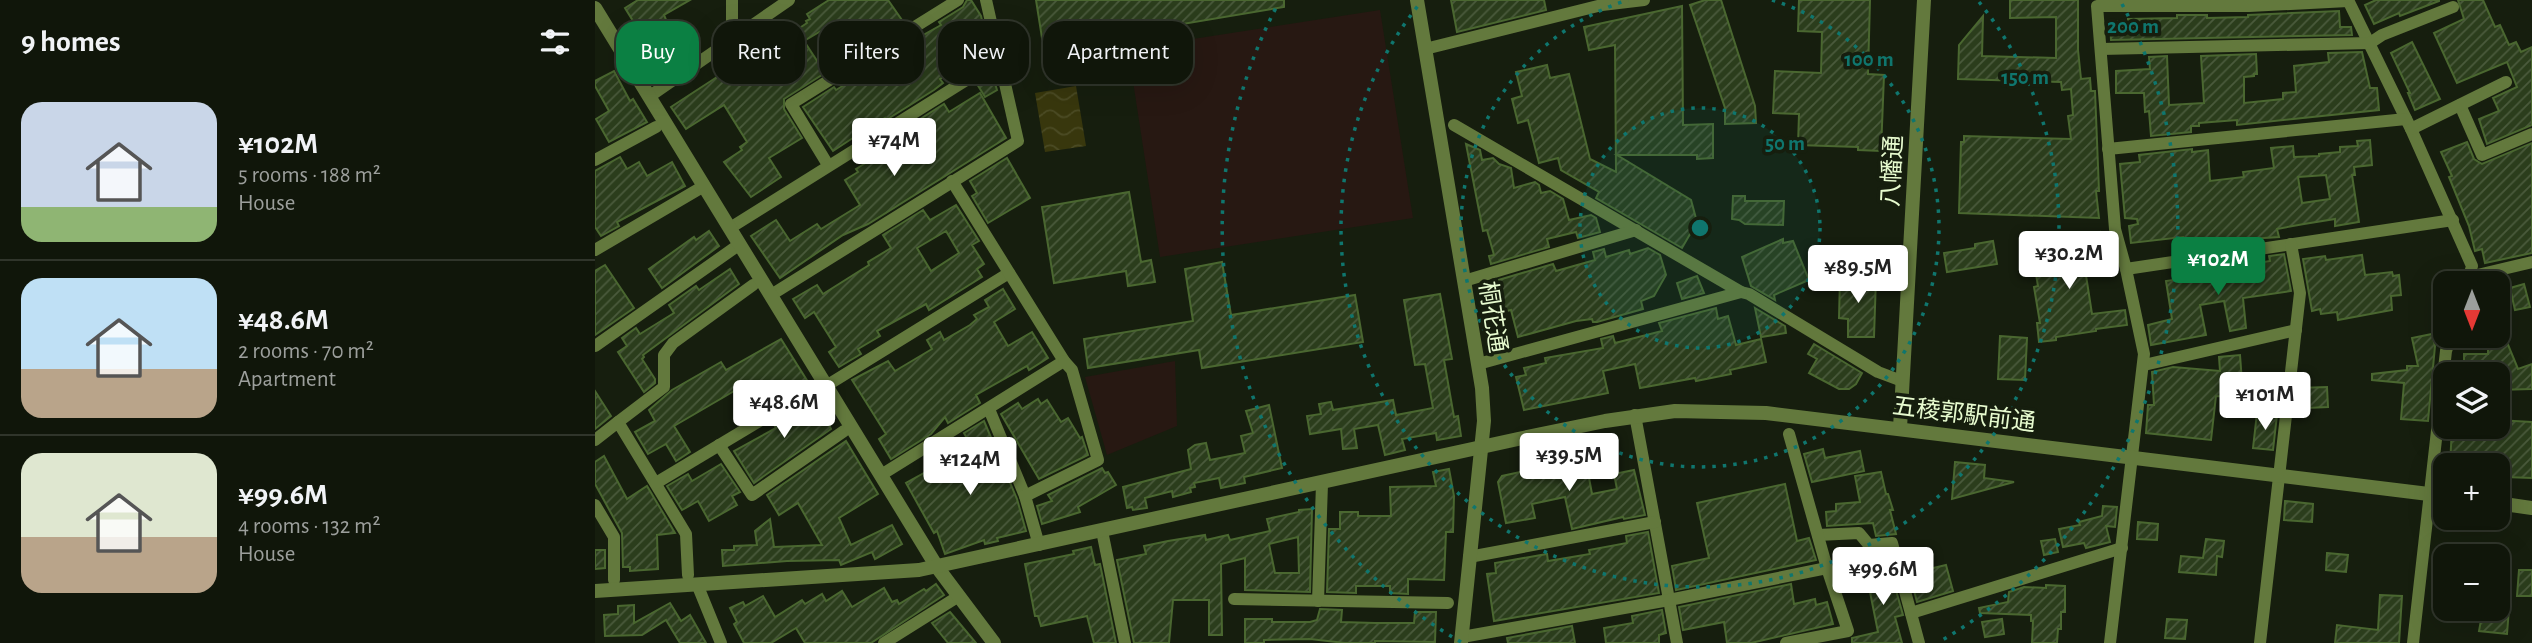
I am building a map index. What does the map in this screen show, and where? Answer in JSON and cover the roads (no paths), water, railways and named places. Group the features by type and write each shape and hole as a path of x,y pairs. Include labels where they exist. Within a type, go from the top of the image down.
{"street":[{"path":"732,0 732,21"},
{"path":"758,21 789,0"},
{"path":"828,165 791,104 958,0"},
{"path":"986,0 991,21"},
{"name":"桐花通","path":"1417,0 1478,365 1484,421 1461,640"},
{"path":"1425,49 1602,5 1644,0"},
{"name":"八幡通","path":"1899,428 1924,0"},
{"path":"2110,643 2144,354 2115,229 2097,3 2249,6 2348,0 2453,220 2472,267 2471,271"},
{"path":"2102,49 2370,43 2382,34 2453,7"},
{"path":"595,8 771,295 821,386 881,475 937,567 994,643"},
{"path":"650,96 713,52"},
{"path":"2108,149 2409,124 2460,105 2506,82"},
{"path":"730,228 961,84"},
{"path":"771,295 1018,141 1005,84"},
{"path":"2460,105 2482,155 2532,134"},
{"path":"1454,125 1741,292 1749,294 1878,372 1902,382"},
{"path":"595,160 656,127"},
{"path":"953,181 1072,370 1098,460 1025,496"},
{"path":"595,250 704,186"},
{"path":"2126,269 2453,220"},
{"path":"1464,281 1636,230"},
{"path":"595,346 740,244"},
{"path":"2260,643 2300,293 2291,244"},
{"path":"2500,271 2532,262"},
{"path":"656,483 1009,272"},
{"path":"595,440 664,387 664,355 673,343 753,285"},
{"path":"1478,365 1741,292"},
{"path":"2144,365 2296,330"},
{"path":"2440,453 2447,348"},
{"path":"881,475 1064,361"},
{"path":"989,409 1025,496 1039,545"},
{"name":"五稜郭駅前通","path":"595,591 693,580 937,567 1480,447 1635,415 1675,411 1737,411 1899,428 2433,495"},
{"path":"1635,415 1677,643"},
{"path":"618,422 686,534 693,580 721,643"},
{"path":"719,445 752,495 843,431"},
{"path":"1786,643 1848,631 1827,568 1789,433"},
{"path":"1318,601 1322,484"},
{"path":"595,505 614,537 614,580"},
{"path":"2510,505 2532,508"},
{"path":"1469,557 1655,522"},
{"path":"2413,643 2433,525"},
{"path":"1102,531 1125,643"},
{"path":"1818,535 1859,533 1869,545 1892,543 1919,643"},
{"path":"1912,613 2122,548"},
{"path":"1461,640 1827,568"},
{"path":"884,643 959,596"},
{"path":"1234,599 1448,603"}],"water":[{"path":"1076,86 1086,146 1045,152 1035,93"}]}
